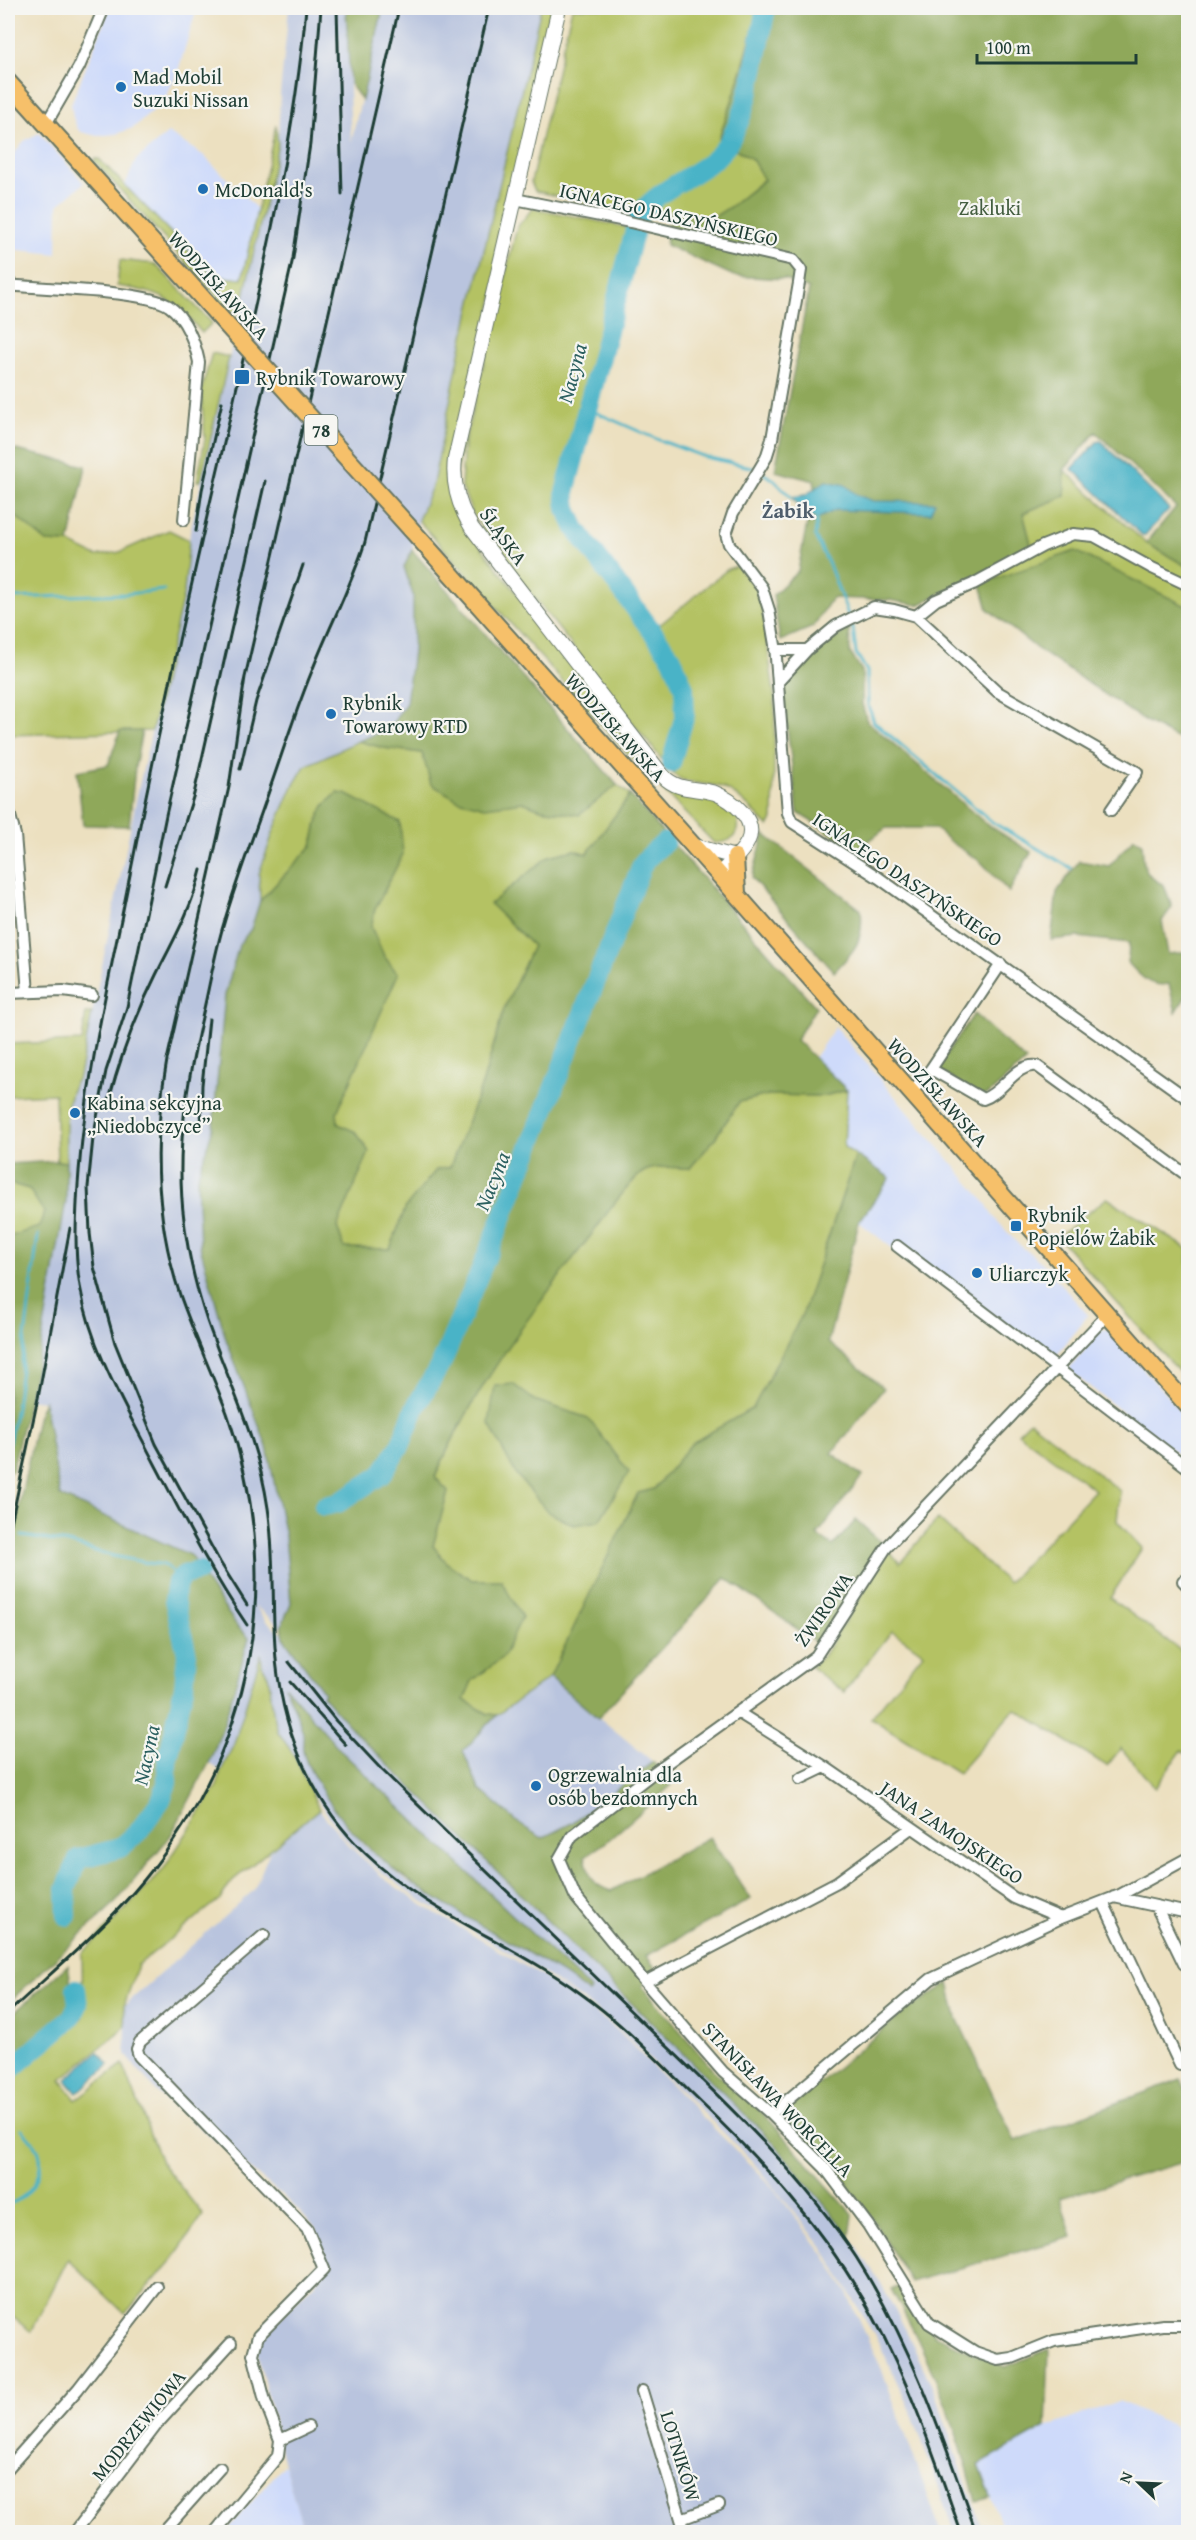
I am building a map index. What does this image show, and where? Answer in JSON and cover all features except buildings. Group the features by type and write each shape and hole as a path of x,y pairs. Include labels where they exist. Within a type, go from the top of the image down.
{"main road":[{"name":"WODZISŁAWSKA","path":"8,82 720,873 1188,1406"},
{"path":"735,857 737,893"}],"street":[{"path":"46,124 79,67 104,8"},
{"name":"ŚLĄSKA","path":"559,8 455,459 454,481 459,501 475,532 663,776 679,788 721,796 743,814 750,826 751,837 720,873"},
{"name":"IGNACEGO DASZYŃSKIEGO","path":"515,199 630,222 793,260 801,270 772,439 766,458 733,513 726,534 729,544 762,588 769,610 778,682 788,813 792,822 879,878 1002,964 1188,1099"},
{"path":"8,285 144,297 169,306 186,325 200,362 184,520"},
{"path":"916,616 936,600 973,584 1043,546 1073,534 1094,536 1149,567 1188,585"},
{"path":"778,682 807,650 853,615 874,607 916,616 998,692 1137,772 1111,810"},
{"path":"775,650 807,650"},
{"path":"8,808 15,835 13,862 28,992"},
{"path":"695,846 735,857"},
{"name":"IGNACEGO DASZYŃSKIEGO","path":"911,1093 931,1070 1002,964"},
{"path":"8,993 63,991 92,995"},
{"path":"931,1070 983,1099 992,1096 1029,1065 1037,1066 1188,1176"},
{"path":"897,1246 1188,1468"},
{"name":"ŻWIROWA","path":"559,1859 572,1836 653,1773 816,1656 886,1548 1108,1314"},
{"name":"JANA ZAMOJSKIEGO","path":"739,1713 825,1767 1014,1898 1061,1918"},
{"path":"800,1779 825,1767"},
{"path":"645,1982 837,1882 911,1828"},
{"path":"771,2114 931,1978 1061,1918 1114,1897 1188,1858"},
{"name":"STANISŁAWA WORCELLA","path":"559,1859 575,1896 645,1982 723,2072 771,2114 825,2168 862,2217 930,2323 975,2352 998,2360 1012,2358 1063,2340 1153,2326 1188,2325"},
{"path":"1114,1897 1188,1913"},
{"path":"1103,1902 1180,2065"},
{"path":"1156,1906 1184,1964"},
{"path":"215,2532 278,2456 280,2440 265,2401 253,2354 258,2336 324,2269 307,2229 139,2056 137,2049 140,2042 264,1935"},
{"path":"8,2468 78,2389 157,2287"},
{"name":"MODRZEWIOWA","path":"75,2532 158,2423 231,2343"},
{"name":"LOTNIKÓW","path":"642,2391 686,2532"},
{"path":"280,2440 308,2427"},
{"path":"163,2532 220,2468"},
{"path":"681,2519 719,2505"}],"shaded area":[{"path":"110,8 197,8 178,71 167,95 133,128 116,134 97,136 81,132 77,128 71,104"},
{"path":"289,8 346,8 351,142 383,8 541,8 460,353 433,484 418,520 412,550 404,567 413,595 413,651 406,703 389,730 320,758 293,787 259,874 260,901 251,929 239,945 225,995 213,1128 197,1178 200,1245 226,1339 267,1447 285,1536 291,1603 281,1627 254,1605 266,1621 284,1635 324,1692 322,1695 354,1732 642,2015 723,2090 812,2185 878,2279 906,2330 936,2395 983,2532 955,2532 913,2417 880,2345 822,2246 751,2160 617,2027 549,1977 417,1898 372,1865 344,1837 308,1787 294,1755 278,1732 268,1674 262,1666 260,1656 234,1744 221,1771 209,1763 237,1682 247,1635 238,1627 207,1583 192,1556 60,1496 44,1401 28,1399 40,1350 66,1201 66,1136 69,1102 74,1083 79,1076 139,786 184,592 190,532 278,144 280,94","holes":["287,1688 343,1753 591,1990 588,1993 557,1971 404,1879 365,1846 346,1825 303,1752 303,1733"]},
{"path":"39,133 84,183 58,205 57,254 8,249 8,162 24,141"},
{"path":"168,133 203,155 257,209 242,279 213,276 125,185 136,160"},
{"path":"835,1027 982,1198 993,1216 1017,1243 1040,1261 1088,1315 1056,1356 1049,1354 1012,1330 895,1250 859,1222 890,1178 844,1147 847,1090 814,1058"},
{"path":"1108,1329 1188,1420 1188,1462 1068,1370 1101,1330"},
{"path":"550,1677 653,1762 572,1823 542,1838 522,1826 479,1789 463,1751 497,1715"},
{"path":"319,1809 347,1844 386,1880 424,1906 567,1991 616,2029 773,2188 823,2253 846,2291 882,2370 941,2532 304,2532 284,2464 255,2344 325,2272 326,2259 315,2228 289,2201 159,2094 125,2054 124,2006 254,1890 270,1851"},
{"path":"1119,2401 1188,2432 1188,2532 1004,2532 979,2465 1043,2429"},
{"path":"284,2464 304,2532 226,2532"}],"green space":[{"path":"346,8 383,8 362,100 350,84"},
{"path":"541,8 554,8 452,493 458,517 669,791 720,803 738,819 735,835 725,842 714,843 624,750 418,520 433,484 460,353"},
{"path":"572,8 759,8 738,84 719,138 752,159 764,179 730,207 706,222 670,212 633,213 535,191 531,182"},
{"name":"Zakluki","path":"759,8 1188,8 1188,567 1146,543 1176,507 1096,432 1064,470 1065,496 1023,513 1032,548 918,605 889,600 832,598 813,627 780,641 773,595 798,571 815,481 775,471 809,289 785,279 734,276 666,245 670,212 706,222 730,207 764,180 752,159 719,139 738,84"},
{"path":"276,125 278,144 239,318 94,161 99,159 213,276 242,279"},
{"path":"533,208 631,228 616,291 623,290 567,495 573,514 669,647 679,665 682,717 680,717 666,765 496,549 472,513 461,485 464,445 517,227"},
{"path":"120,260 155,264 212,323 202,333 183,312 166,299 145,291 117,286"},
{"path":"212,353 229,357 201,481 197,481 205,439 201,391"},
{"path":"12,449 86,466 69,543 47,542 8,510 8,470"},
{"path":"1064,470 1146,543 1188,567 1188,744 1148,723 1036,648 988,609 981,584 972,576 1032,548 1023,513 1065,496"},
{"path":"8,510 47,542 69,543 96,556 120,552 169,530 189,540 184,592 152,731 8,735"},
{"path":"412,550 617,785 579,815 541,809 523,802 485,807 458,800 431,784 422,753 384,748 358,741 389,729 406,703 413,651 413,595 404,567"},
{"path":"1075,551 1188,607 1188,744 1148,723 1036,648 988,609 981,584"},
{"path":"737,566 759,591 775,701 773,819 768,826 743,801 729,791 713,785 688,782 673,774 688,719 691,692 681,662 657,627 728,569"},
{"path":"849,628 850,653 862,671 862,704 867,721 985,823 1031,852 1009,892 981,862 948,840 935,828 886,828 857,850 798,813 782,688 802,663"},
{"path":"120,731 142,731 135,767 129,826 83,825 77,771 108,765"},
{"path":"358,741 384,748 422,753 447,793 458,800 485,806 523,802 541,809 578,814 617,785 630,795 587,854 574,850 491,904 533,946 504,1009 483,1082 450,1167 406,1207 390,1249 344,1248 337,1227 369,1152 356,1132 338,1124 337,1112 349,1084 384,956 371,927 375,909 390,880 337,793 324,807 318,819 312,846 260,901 259,874 274,830 293,786 305,766"},
{"path":"337,793 346,794 400,822 403,854 375,909 371,927 384,956 398,974 337,1112 338,1124 356,1132 369,1152 337,1227 344,1248 390,1249 406,1207 436,1170 450,1167 483,1082 504,1009 533,946 490,904 549,856 574,850 587,854 630,795 816,1007 796,1040 847,1090 824,1096 768,1095 739,1102 713,1141 690,1168 650,1169 634,1180 530,1316 468,1410 435,1477 448,1491 433,1546 447,1563 472,1580 501,1580 522,1617 503,1657 472,1681 464,1700 488,1714 497,1715 463,1751 479,1789 522,1826 542,1838 572,1823 653,1762 672,1785 605,1843 585,1856 592,1878 599,1886 611,1891 709,1837 751,1899 646,1956 658,1971 642,1986 714,2071 743,2094 772,2123 853,2215 850,2236 772,2141 354,1731 322,1695 324,1692 285,1640 281,1627 291,1603 285,1536 267,1447 226,1339 200,1246 197,1178 213,1128 225,995 239,945 251,929 260,901 312,846 318,819 324,806"},
{"path":"764,834 861,910 861,930 856,945 848,958 834,972 752,878"},
{"path":"1134,838 1142,843 1147,873 1164,885 1172,907 1162,921 1168,954 1188,952 1188,993 1176,1012 1169,984 1151,983 1128,963 1129,943 1078,937 1051,940 1057,892 1079,861 1109,866"},
{"path":"86,1013 92,1013 79,1076 70,1095 68,1106 66,1162 57,1161 55,1094 8,1096 8,1044 82,1041"},
{"path":"974,1014 1026,1061 989,1094 980,1096 936,1069"},
{"path":"847,1090 844,1147 856,1155 803,1313 753,1408 692,1443 654,1489 638,1494 550,1677 497,1715 488,1714 464,1700 472,1681 503,1657 502,1580 472,1580 447,1563 433,1546 448,1491 435,1478 468,1411 488,1378 552,1285 620,1196 640,1174 656,1168 690,1168 713,1141 739,1102 768,1095 824,1096"},
{"path":"856,1155 890,1178 859,1222 828,1342 884,1388 832,1453 862,1476 817,1535 833,1546 856,1520 882,1543 818,1644 726,1578 598,1718 550,1677 638,1493 654,1489 692,1443 753,1408 803,1313"},
{"path":"66,1162 66,1201 40,1350 12,1471 8,1473 8,1375 16,1329 8,1329 8,1237 39,1227 44,1212 29,1189 8,1183 8,1164"},
{"path":"8,1183 29,1189 45,1212 39,1227 11,1238 8,1237"},
{"path":"1107,1198 1188,1249 1188,1366 1181,1374 1058,1237"},
{"path":"513,1384 534,1400 588,1418 629,1472 599,1521 574,1525 548,1512 516,1474 489,1424 495,1386"},
{"path":"44,1401 60,1496 192,1556 207,1583 238,1627 249,1638 223,1727 209,1763 171,1835 117,1901 8,2003 8,1561 37,1418"},
{"path":"1030,1421 1120,1491 1117,1521 1142,1548 1110,1598 1188,1656 1188,1756 1182,1750 1155,1788 1121,1748 1107,1766 1015,1709 958,1773 871,1718 923,1653 892,1631 844,1692 811,1667 824,1655 889,1551 900,1563 938,1519 1008,1583 1095,1490 1018,1433"},
{"path":"261,1654 262,1666 268,1674 278,1732 294,1755 319,1809 231,1882 221,1898 138,1965 124,2006 126,2026 61,2080 76,2100 123,2064 161,2162 203,2215 171,2261 125,2314 68,2259 31,2332 8,2313 8,2083 83,2018 82,1954 163,1870 217,1786 221,1771 234,1744"},
{"path":"285,1686 343,1753 591,1990 589,1993 553,1968 439,1901 370,1849 341,1817 310,1770 303,1751 301,1727"},
{"path":"68,1965 74,2003 68,2016 8,2067 8,2018"},
{"path":"949,1983 957,2018 1015,2141 1181,2079 1188,2094 1188,2161 1060,2198 1072,2237 911,2282 870,2215 837,2173 780,2116 904,2012"},
{"path":"898,2286 935,2336 1005,2367 1049,2349 1046,2427 979,2465 991,2497 976,2502 969,2474 941,2392 918,2340 891,2289"}],"water":[{"path":"1101,441 1169,509 1145,535 1142,535 1072,469 1097,442"},
{"path":"826,481 845,485 857,495 873,501 935,502 930,513 836,510 817,519 810,516 791,497 805,495"},
{"path":"98,2052 109,2065 77,2093 66,2080"}],"waterway":[{"name":"Nacyna","path":"671,763 685,715 684,688 672,658 576,529 567,509 565,492 639,215 654,199 703,168 725,148 735,131 750,90 766,8"},
{"path":"588,409 705,457 751,467 773,479 791,497"},
{"path":"817,519 815,536 830,567 853,628 856,653 867,671 868,705 874,722 992,822 1071,868"},
{"path":"8,598 127,594 164,590"},
{"name":"Nacyna","path":"324,1506 338,1503 381,1475 400,1446 415,1408 442,1362 495,1236 641,867 645,860 665,842"},
{"path":"8,1447 16,1408 38,1235"},
{"path":"22,1536 68,1543 113,1556 162,1564 179,1580"},
{"name":"Nacyna","path":"67,1916 66,1889 78,1859 120,1848 138,1832 161,1800 167,1783 167,1762 184,1687 187,1654 174,1600 177,1582 184,1575 199,1571"},
{"name":"Nacyna","path":"8,2072 72,2017 78,2005 76,1989"},
{"path":"8,2204 23,2197 29,2191 40,2169 38,2149 22,2129"}],"railway":[{"path":"247,1625 188,1526 110,1377 92,1333 80,1286 76,1248 77,1210 85,1116 102,1012 172,674 273,225 292,117 306,8"},
{"path":"247,1605 220,1562 156,1444 115,1343 94,1267 88,1187 93,1138 106,1071 127,1007 166,815 293,258 310,144 321,8"},
{"path":"337,8 342,194"},
{"path":"243,686 399,8"},
{"path":"489,8 365,542 300,701 234,890 218,945 192,1064 184,1116 181,1167 188,1245 203,1309 250,1436 263,1483 272,1543 275,1647 283,1705 301,1760 328,1810 366,1854 416,1894 554,1975 610,2016 718,2119 792,2198 836,2256 874,2318 900,2370 922,2423 961,2532"},
{"path":"196,531 202,490 222,402"},
{"path":"165,886 194,794 265,481"},
{"path":"240,769 256,701 303,565"},
{"path":"8,2013 78,1949 129,1898 182,1828 212,1773 234,1716 249,1658 255,1598 254,1537 245,1475 227,1413 185,1310 172,1266 161,1208 158,1149 167,1060 229,787 245,677"},
{"path":"109,1100 135,1021 187,911 201,870"},
{"path":"201,1127 202,1085 209,1019"},
{"path":"8,1537 38,1398 70,1228"},
{"path":"289,1662 336,1721 381,1769 727,2104 782,2162 833,2224 876,2290 909,2357 938,2426 976,2532"},
{"path":"290,1682 346,1745"}],"place":[{"name":"Mad Mobil Suzuki Nissan","path":"121,87"},
{"name":"McDonald's","path":"203,189"},
{"name":"Rybnik Towarowy","path":"242,377"},
{"name":"Rybnik Towarowy RTD","path":"331,714"},
{"name":"Kabina sekcyjna „Niedobczyce”","path":"75,1113"},
{"name":"Rybnik Popielów Żabik","path":"1016,1226"},
{"name":"Uliarczyk","path":"977,1273"},
{"name":"Ogrzewalnia dla osób bezdomnych","path":"536,1786"}],"district":[{"name":"Żabik","path":"788,510"}]}
